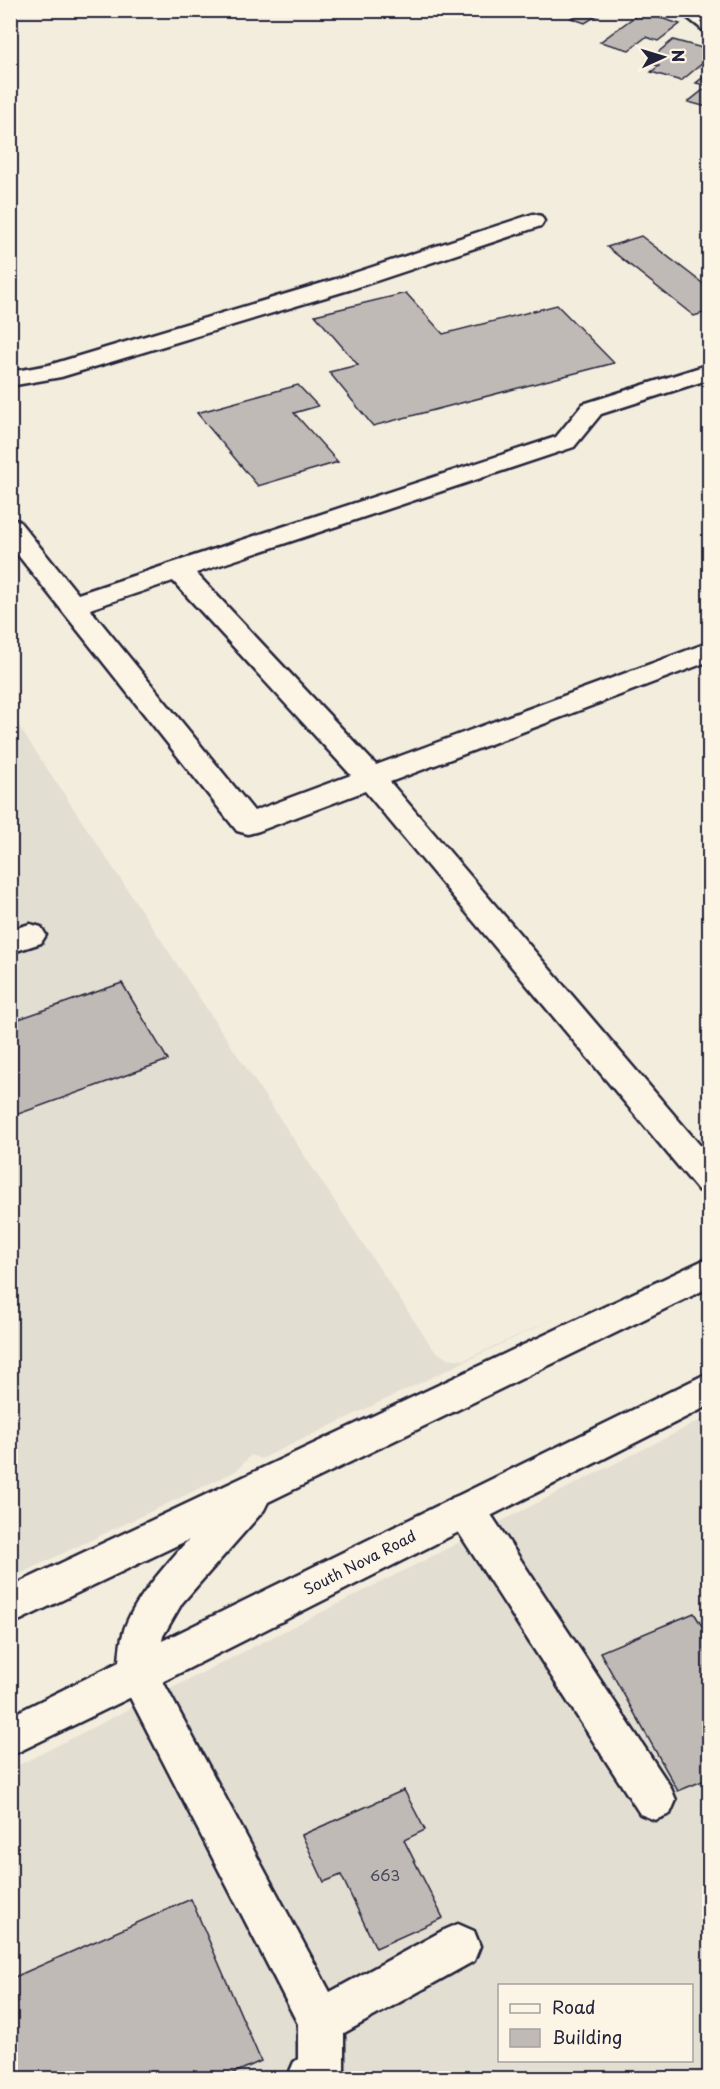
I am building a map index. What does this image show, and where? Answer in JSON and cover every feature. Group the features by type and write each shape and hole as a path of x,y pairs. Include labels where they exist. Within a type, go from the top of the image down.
{"main road":[{"path":"687,10 710,26"},
{"path":"10,380 52,372 344,284 533,221"},
{"path":"73,605 565,442 592,409 710,371"},
{"path":"10,527 248,824 710,651"},
{"path":"178,570 370,778 710,1181"},
{"path":"10,1607 710,1271"},
{"name":"South Nova Road","path":"10,1737 710,1388"},
{"path":"260,1487 168,1591 143,1632 138,1674 321,2021 321,2072 310,2079"},
{"path":"466,1510 655,1800"},
{"path":"321,2021 458,1946"}],"shaded area":[{"path":"10,713 433,1349 446,1358 464,1360 560,1316 261,1459 251,1455 236,1471 11,1578"},
{"path":"709,1416 709,2078 11,2078 11,1769 145,1701 168,1702 170,1689"}],"building":[{"path":"584,10 606,10 585,23 571,18"},
{"path":"641,12 680,24 658,41 646,37 629,50 600,42"},
{"path":"673,40 710,50 710,57 681,81 651,72 659,66 646,62"},
{"path":"710,72 710,106 688,102 708,86 696,83"},
{"path":"641,236 710,289 710,311 694,316 607,247"},
{"path":"406,293 443,334 557,305 614,363 373,426 329,372 358,365 315,315"},
{"path":"298,385 318,406 294,413 338,462 258,486 197,413"},
{"path":"122,983 168,1060 10,1117 10,1022"},
{"path":"694,1613 710,1639 710,1778 678,1791 600,1652"},
{"path":"404,1790 425,1830 404,1840 443,1918 376,1948 341,1875 324,1882 302,1835"},
{"path":"191,1899 261,2061 223,2078 10,2078 10,1979"}]}
